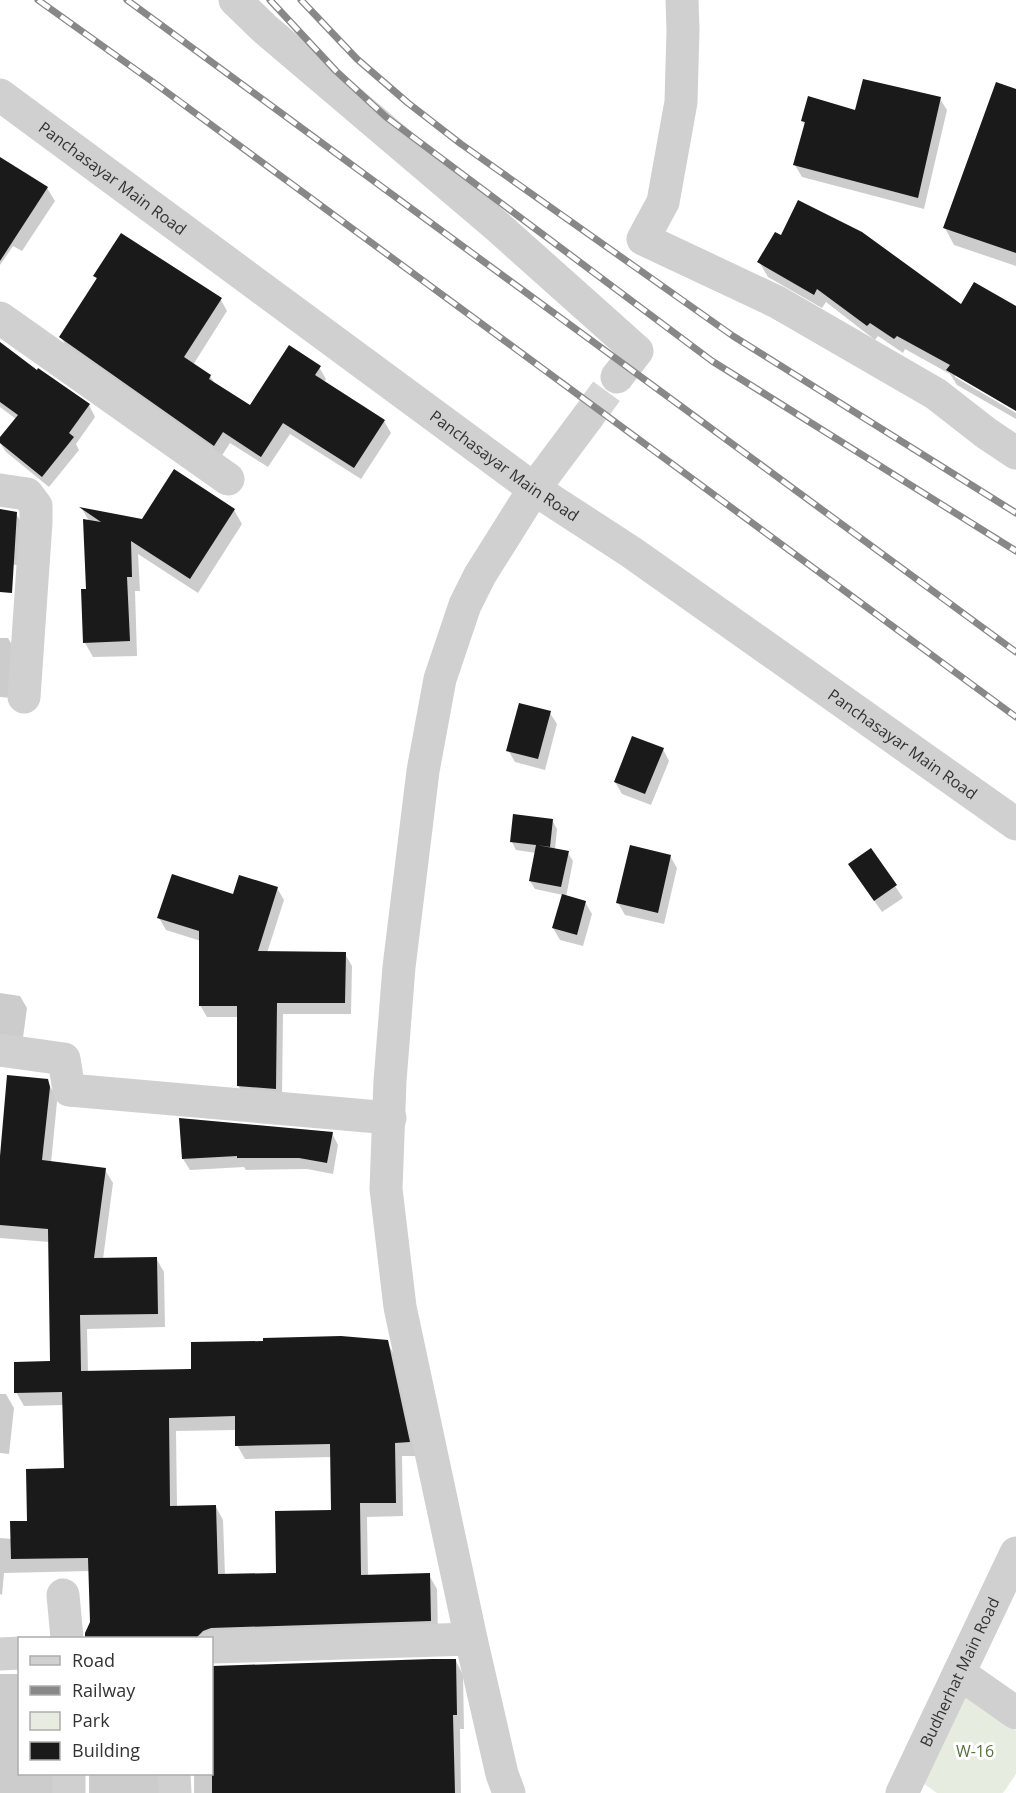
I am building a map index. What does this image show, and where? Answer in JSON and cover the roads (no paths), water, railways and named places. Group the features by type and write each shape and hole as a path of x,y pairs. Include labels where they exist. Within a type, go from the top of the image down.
{"street":[{"path":"235,0 265,29 490,220 637,351 617,377"},
{"path":"682,0 681,102 663,202 643,239 777,302 936,394 1016,453"},
{"name":"Panchasayar Main Road","path":"0,95 534,489 631,552 1016,824"},
{"path":"0,318 228,479"},
{"path":"509,1793 502,1774 471,1639 400,1306 386,1189 390,1081 399,967 423,771 440,679 465,605 480,575 534,489 587,418"},
{"path":"0,490 27,494 36,506 24,697"},
{"path":"0,1050 64,1059 69,1090 390,1118"},
{"name":"Budherhat Main Road","path":"902,1793 1016,1553"},
{"path":"63,1595 66,1637"},
{"path":"213,1647 471,1639"},
{"path":"0,1654 18,1653"},
{"path":"959,1673 1016,1713"},
{"path":"69,1775 69,1793"},
{"path":"174,1775 176,1793"}],"tunnel":[{"path":"587,418 617,377"}],"railway":[{"path":"38,0 153,82 1016,717"},
{"path":"127,0 1016,652"},
{"path":"270,0 336,71 386,117 712,361 1016,551"},
{"path":"301,0 357,59 461,144 733,336 1016,513"}],"park label":[{"name":"W-16","path":"975,1751"}]}
